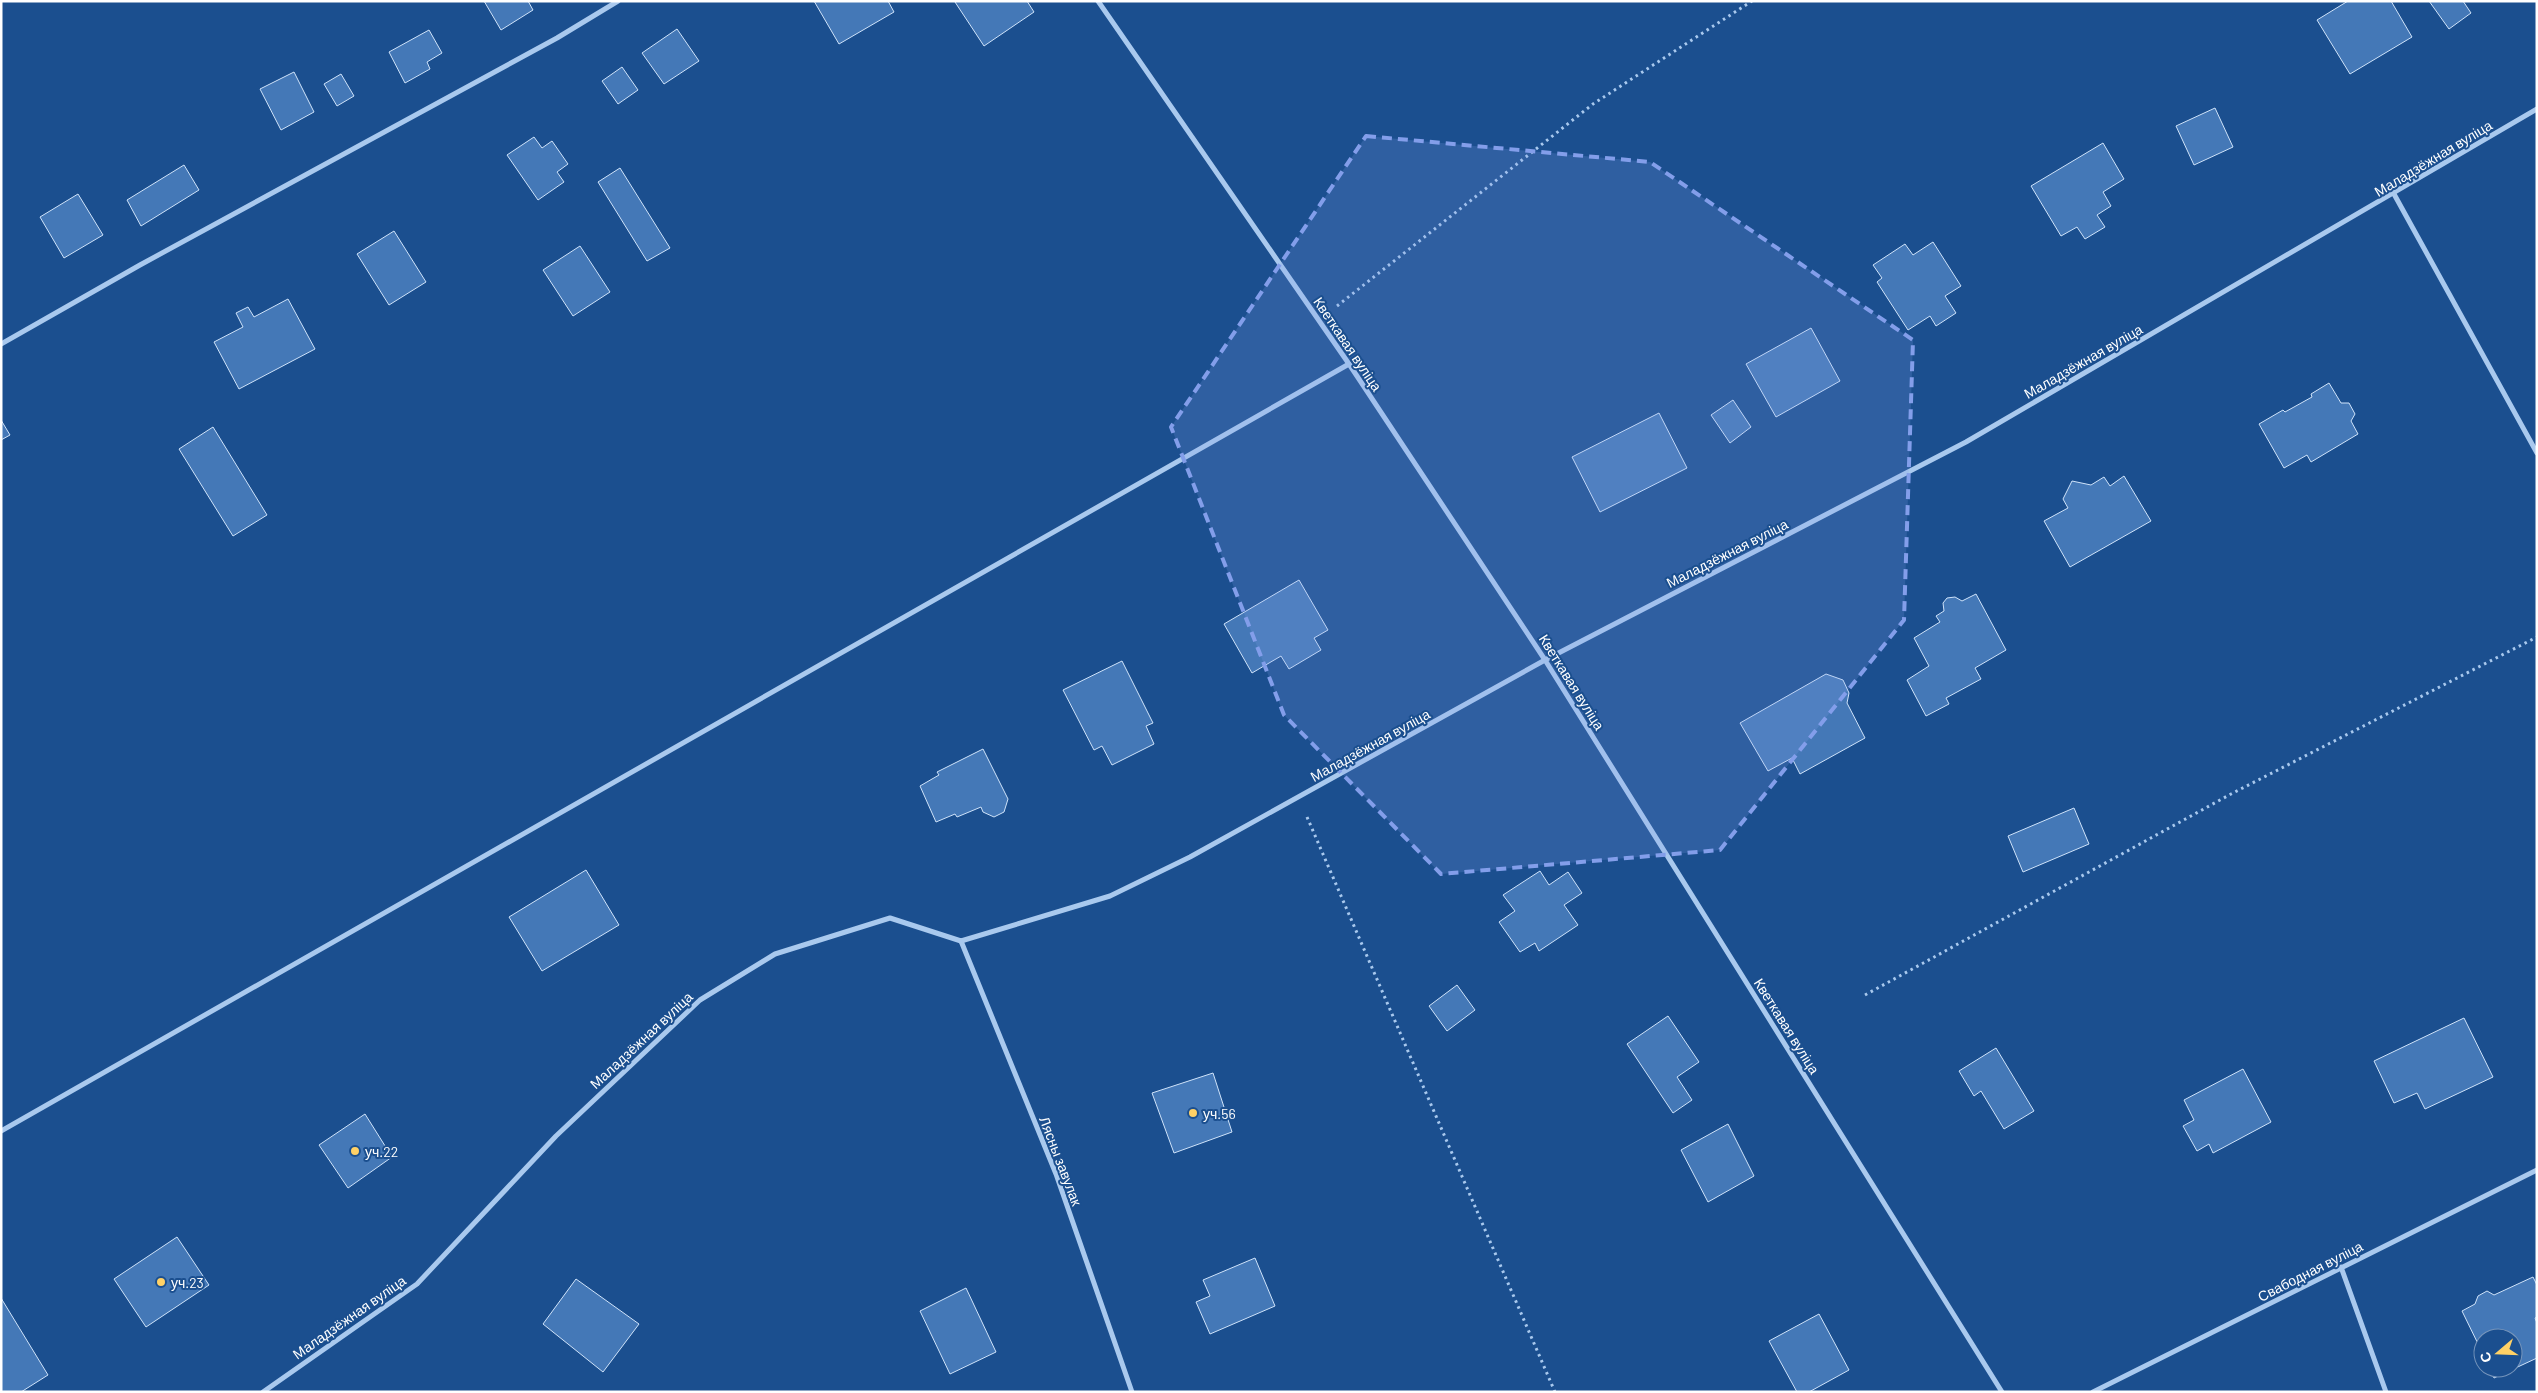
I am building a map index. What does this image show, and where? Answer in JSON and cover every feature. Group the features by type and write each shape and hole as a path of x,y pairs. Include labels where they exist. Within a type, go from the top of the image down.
{"street":[{"path":"1,344 557,38 618,1"},
{"name":"Кветкавая вуліца","path":"1098,1 1349,364 1545,660 2002,1392"},
{"name":"Маладзёжная вуліца","path":"263,1392 417,1284 556,1136 700,1000 775,954 890,918 961,941 1110,896 1190,858 1545,660 1966,442 2537,109"},
{"path":"2394,194 2537,453"},
{"path":"1,1131 1349,364"},
{"name":"Лясны завулак","path":"961,941 1056,1174 1132,1392"},
{"name":"Свабодная вуліца","path":"2093,1392 2537,1170"},
{"path":"2341,1267 2386,1392"}],"path":[{"path":"1319,320 1593,104 1752,1"},
{"path":"1865,995 2231,794 2537,637"},
{"path":"1298,798 1555,1392"}],"highlighted area":[{"path":"1366,136 1650,162 1913,340 1904,620 1720,850 1441,874 1284,715 1171,427"}],"building":[{"path":"484,1 528,1 533,10 501,30"},
{"path":"814,1 888,1 894,12 839,44"},
{"path":"956,1 1027,1 1034,12 984,46"},
{"path":"2348,1 2391,1 2412,37 2350,74 2317,20"},
{"path":"2429,1 2463,1 2471,13 2449,29"},
{"path":"677,29 699,61 664,84 642,53"},
{"path":"429,30 442,53 427,62 430,69 405,83 389,52"},
{"path":"622,67 638,90 618,104 602,81"},
{"path":"294,72 314,112 281,130 260,89"},
{"path":"341,74 354,96 337,106 324,84"},
{"path":"2215,108 2233,147 2194,165 2176,126"},
{"path":"534,137 542,148 552,141 568,164 557,172 564,182 538,200 507,155"},
{"path":"2103,143 2124,179 2103,192 2111,206 2097,215 2105,227 2085,239 2077,227 2061,236 2031,186"},
{"path":"184,165 199,190 141,226 127,200"},
{"path":"620,168 670,248 647,261 598,182"},
{"path":"78,194 103,235 64,258 40,217"},
{"path":"394,231 426,282 389,305 357,254"},
{"path":"1933,242 1961,286 1945,296 1956,313 1936,326 1930,316 1908,330 1877,282 1882,278 1873,265 1905,244 1913,255"},
{"path":"580,246 610,292 573,316 543,270"},
{"path":"288,299 315,349 239,389 214,342 243,327 236,313 248,307 254,317"},
{"path":"1811,328 1840,381 1776,417 1746,364"},
{"path":"2329,383 2341,403 2349,403 2355,414 2351,421 2358,434 2311,462 2307,455 2284,468 2259,424 2283,410 2285,412 2312,397 2311,394"},
{"path":"1733,400 1751,427 1730,443 1711,415"},
{"path":"1659,413 1687,468 1600,512 1572,457"},
{"path":"1,420 10,435 1,440"},
{"path":"213,427 267,515 233,536 179,449"},
{"path":"2124,476 2151,521 2070,567 2044,521 2068,508 2063,499 2072,481 2091,485 2104,477 2110,486"},
{"path":"1299,580 1328,630 1314,638 1321,650 1289,669 1281,656 1252,673 1224,624"},
{"path":"1976,594 2006,650 1975,668 1981,679 1946,698 1949,704 1926,716 1907,680 1929,666 1914,638 1940,622 1936,616 1944,611 1943,603 1947,598 1955,597 1962,601"},
{"path":"1122,661 1153,723 1146,726 1154,744 1112,765 1102,746 1094,750 1063,690"},
{"path":"1826,674 1843,680 1849,693 1847,703 1865,738 1800,774 1792,758 1768,771 1740,723"},
{"path":"983,749 1008,799 1004,812 994,817 983,812 981,807 957,817 955,814 936,822 920,786 939,775 937,772"},
{"path":"2074,808 2089,844 2023,872 2008,836"},
{"path":"586,870 619,925 542,971 509,917"},
{"path":"1540,871 1549,885 1568,872 1582,893 1564,905 1578,925 1539,951 1535,943 1520,952 1499,922 1515,911 1503,895"},
{"path":"1457,985 1475,1010 1447,1031 1429,1006"},
{"path":"1668,1016 1699,1062 1677,1077 1692,1100 1673,1113 1627,1044"},
{"path":"2464,1018 2493,1077 2425,1109 2417,1093 2394,1103 2374,1061"},
{"path":"1996,1048 2034,1111 2004,1129 1981,1091 1974,1096 1959,1071"},
{"path":"2243,1069 2271,1122 2213,1153 2209,1144 2197,1151 2183,1126 2194,1120 2184,1100"},
{"name":"уч.56","path":"1213,1073 1232,1132 1174,1153 1152,1093"},
{"name":"уч.22","path":"365,1114 392,1157 348,1188 319,1145"},
{"path":"1728,1124 1754,1176 1708,1202 1681,1150"},
{"name":"уч.23","path":"177,1237 209,1285 146,1327 114,1279"},
{"path":"1255,1258 1275,1306 1210,1334 1196,1302 1210,1296 1203,1280"},
{"path":"2533,1277 2537,1285 2537,1317 2535,1318 2537,1323 2537,1358 2523,1365 2523,1328 2473,1328 2473,1334 2462,1311 2475,1304 2478,1296 2487,1291 2494,1295"},
{"path":"576,1279 639,1324 603,1372 543,1324"},
{"path":"966,1288 996,1352 950,1374 920,1311"},
{"path":"1,1298 48,1375 21,1392 1,1392"},
{"path":"1819,1314 1849,1370 1809,1392 1797,1392 1769,1341"}],"place":[{"name":"уч.56","path":"1193,1113"},
{"name":"уч.22","path":"355,1151"},
{"name":"уч.23","path":"161,1282"}]}
